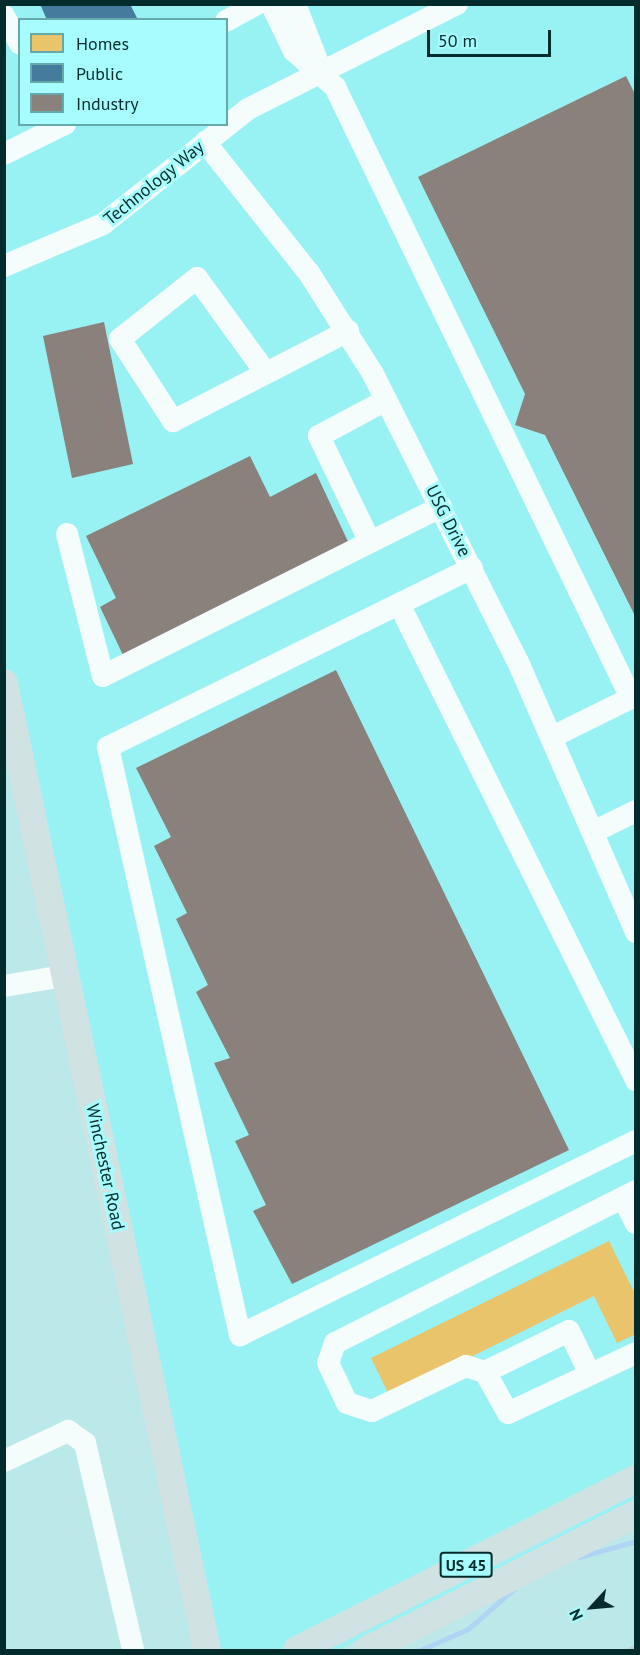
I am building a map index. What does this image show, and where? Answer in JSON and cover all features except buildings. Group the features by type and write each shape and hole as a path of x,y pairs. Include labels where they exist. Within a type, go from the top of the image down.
{"main road":[{"name":"Winchester Road","path":"4,683 207,1650"},
{"name":"US 45","path":"297,1650 636,1479"},
{"name":"US 45","path":"367,1650 636,1514"}],"street":[{"path":"228,20 257,4"},
{"path":"271,4 294,51 322,73 335,87 633,697 552,737"},
{"path":"295,4 322,73"},
{"name":"Technology Way","path":"228,124 248,109 457,4"},
{"path":"4,16 18,40"},
{"path":"4,154 62,126"},
{"name":"Technology Way","path":"4,266 103,224 226,126"},
{"name":"USG Drive","path":"205,142 221,156 348,331 386,400 472,568 552,737 635,931"},
{"path":"266,373 197,278 120,339 173,421 348,331"},
{"path":"370,542 319,436 386,400"},
{"path":"68,534 103,676 441,507"},
{"path":"472,568 108,747 240,1335 636,1141"},
{"path":"399,604 636,1080"},
{"path":"593,832 636,811"},
{"path":"4,986 64,976"},
{"path":"590,1374 569,1332 485,1372 466,1366 372,1411 347,1403 328,1363 335,1343 629,1195 636,1223"},
{"path":"485,1372 508,1413 636,1353"},
{"path":"4,1461 68,1431 85,1443 133,1650"}],"shaded area":[{"path":"4,5 635,5 635,1503 337,1650 208,1650 5,683"}],"waterway":[{"path":"579,1557 636,1541"},
{"path":"420,1650 468,1629 515,1588"}],"railway":[{"path":"628,1650 636,1646"}]}
